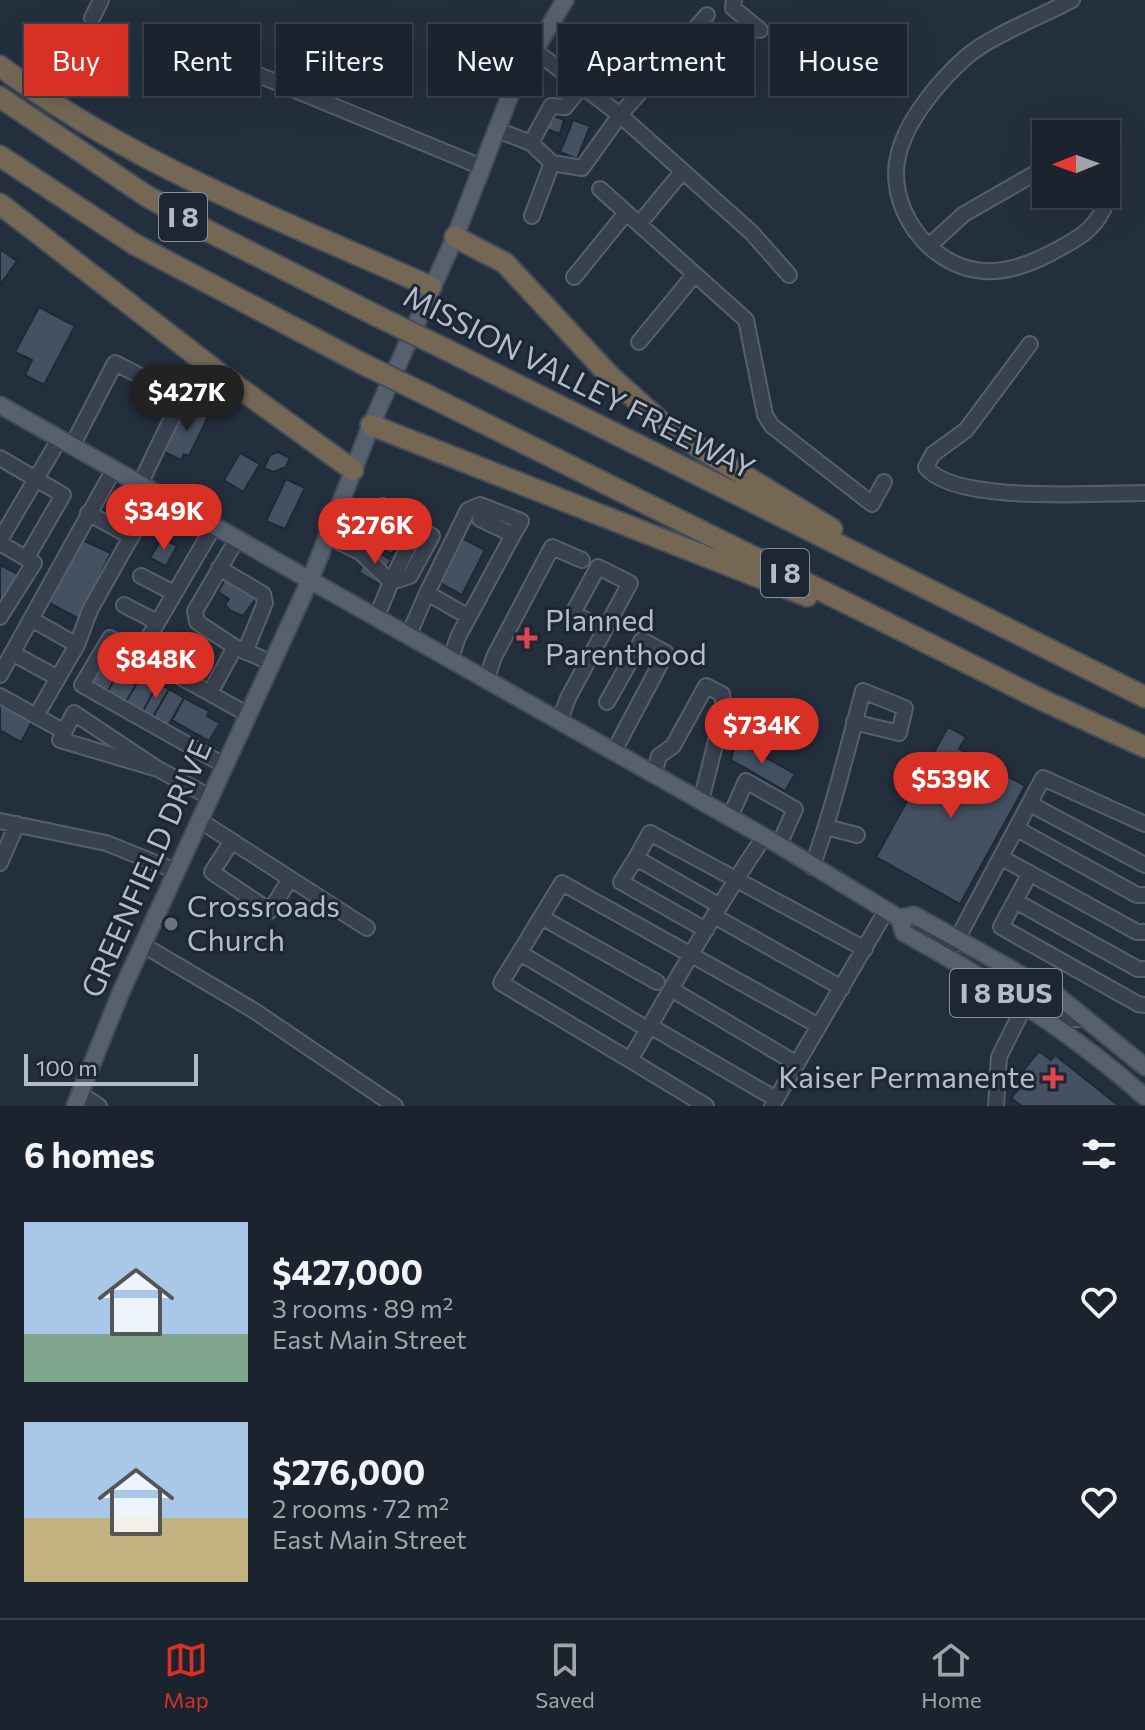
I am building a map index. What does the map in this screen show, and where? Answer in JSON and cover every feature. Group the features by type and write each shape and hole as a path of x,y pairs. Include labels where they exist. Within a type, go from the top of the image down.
{"highway":[{"path":"0,66 80,121 171,171 431,287"},
{"name":"MISSION VALLEY FREEWAY","path":"0,97 158,202 379,317 1145,697"},
{"name":"I 8","path":"0,156 134,244 361,363 929,644 1145,747"},
{"path":"0,204 224,377 353,470"},
{"path":"455,237 505,263 610,376 670,430 978,613"},
{"path":"371,425 929,644"}],"main road":[{"name":"GREENFIELD DRIVE","path":"542,37 565,0"},
{"name":"GREENFIELD DRIVE","path":"77,1100 176,871 311,578 371,425 455,237 510,96"},
{"name":"I 8 BUS","path":"0,405 487,678 893,914 914,915 1054,993 1145,1067"},
{"path":"893,914 907,935"},
{"name":"I 8 BUS","path":"907,935 1024,1004 1104,1060 1145,1097"}],"street":[{"path":"92,18 101,0"},
{"path":"734,0 733,8 760,30"},
{"path":"1072,0 966,56 908,127 898,155 901,208 915,230 930,245 957,264 980,271 1004,270 1033,262 1079,237 1093,225 1103,208"},
{"path":"497,130 531,143 552,163 582,168 620,115 707,15"},
{"path":"260,76 482,167"},
{"path":"531,143 551,106 565,107 574,96"},
{"path":"595,96 752,233 789,275"},
{"path":"532,216 552,163"},
{"path":"639,224 682,172"},
{"path":"930,245 964,214 1032,175"},
{"path":"600,189 746,320 765,415 772,426 872,504 884,482"},
{"path":"574,277 626,213"},
{"path":"639,342 695,274"},
{"path":"1030,344 966,430 933,454 926,467 933,477 979,492 1145,493"},
{"path":"0,617 34,563 0,541 36,478 66,442 115,363 182,397 140,484"},
{"path":"0,458 63,495 26,559"},
{"path":"0,675 114,469"},
{"path":"36,716 77,645 90,610 156,493"},
{"path":"409,634 468,510 480,505 521,521 469,617 451,658"},
{"path":"360,552 383,506 432,536 410,576 391,582"},
{"path":"88,513 131,537"},
{"path":"480,519 513,535"},
{"path":"139,654 214,526"},
{"path":"326,536 360,552 391,582"},
{"path":"237,539 195,617 197,622 240,649 270,662"},
{"path":"487,678 494,657 552,547 582,560"},
{"path":"190,565 263,594 265,603 240,649 210,693"},
{"path":"560,720 630,583 598,567 573,613 604,630"},
{"path":"141,576 174,593"},
{"path":"377,616 391,582"},
{"path":"427,593 469,617"},
{"path":"124,605 157,622"},
{"path":"31,619 77,645"},
{"path":"224,765 82,685 110,638 247,714"},
{"path":"607,702 642,640 666,653 614,751"},
{"path":"12,653 58,678"},
{"path":"654,774 659,756 673,746 706,686 722,694 724,709 701,801"},
{"path":"0,696 65,732"},
{"path":"158,769 60,740 74,713 158,769 210,797"},
{"path":"812,867 854,722"},
{"path":"907,935 921,932 950,946 958,939 1043,778 1145,824"},
{"path":"630,1060 644,1025 671,989 737,877 772,841 795,809 746,781 730,817"},
{"path":"1030,804 1145,865"},
{"path":"199,820 367,928"},
{"path":"0,821 106,843 176,871"},
{"path":"0,863 17,824"},
{"path":"826,827 857,835"},
{"path":"1017,829 1137,895 1145,895"},
{"path":"706,930 621,882 650,833 737,877 865,949"},
{"path":"232,841 212,872 270,911 290,879"},
{"path":"636,858 842,988"},
{"path":"1002,858 1137,932 1145,932"},
{"path":"1030,873 1001,927 1138,1004 1145,1005"},
{"path":"706,1106 501,983 562,883 819,1026"},
{"path":"1015,901 1138,969 1145,969"},
{"path":"520,953 774,1103 865,949 893,914"},
{"path":"541,917 657,982"},
{"path":"143,945 253,1010 395,1106"},
{"path":"671,989 797,1064"},
{"path":"996,1106 999,1057 1024,1004 1030,998 1066,1019 1087,1019"},
{"path":"77,1100 99,1106"}],"building":[{"path":"541,111 564,120 560,134 535,125"},
{"path":"573,120 590,126 577,159 560,152"},
{"path":"0,249 17,261 0,285"},
{"path":"39,307 75,326 44,385 25,375 32,360 15,352"},
{"path":"187,404 209,415 189,456 184,454 181,460 164,452"},
{"path":"278,452 290,458 286,467 273,472 264,468 270,455"},
{"path":"240,453 260,464 243,492 224,480"},
{"path":"286,479 305,488 285,529 266,521"},
{"path":"386,526 398,533 396,537 400,539 392,554 376,546"},
{"path":"460,537 485,550 462,595 437,581"},
{"path":"162,538 177,546 166,566 150,558"},
{"path":"82,540 111,553 79,619 46,601"},
{"path":"373,549 391,560 377,583 359,572"},
{"path":"0,565 20,575 0,604"},
{"path":"226,577 257,597 243,616 231,611 225,605 229,599 218,592"},
{"path":"183,631 207,643 194,665 171,651"},
{"path":"105,653 123,664 108,691 88,680"},
{"path":"123,664 142,674 126,702 108,691"},
{"path":"142,674 158,683 143,711 126,702"},
{"path":"158,683 169,689 153,717 143,711"},
{"path":"169,689 184,698 168,726 153,717"},
{"path":"184,698 209,711 207,716 220,723 209,741 172,720"},
{"path":"0,704 32,722 21,742 0,730"},
{"path":"948,727 966,737 959,749 1025,786 960,904 876,857"},
{"path":"736,741 795,774 785,791 731,760"},
{"name":"Kaiser Permanente","path":"1039,1051 1051,1060 1055,1055 1119,1106 1022,1106 1011,1098 1025,1081 1019,1076"}],"place":[{"name":"Planned Parenthood","path":"527,638"},
{"name":"Crossroads Church","path":"171,924"},
{"name":"Kaiser Permanente","path":"1053,1078"}]}
